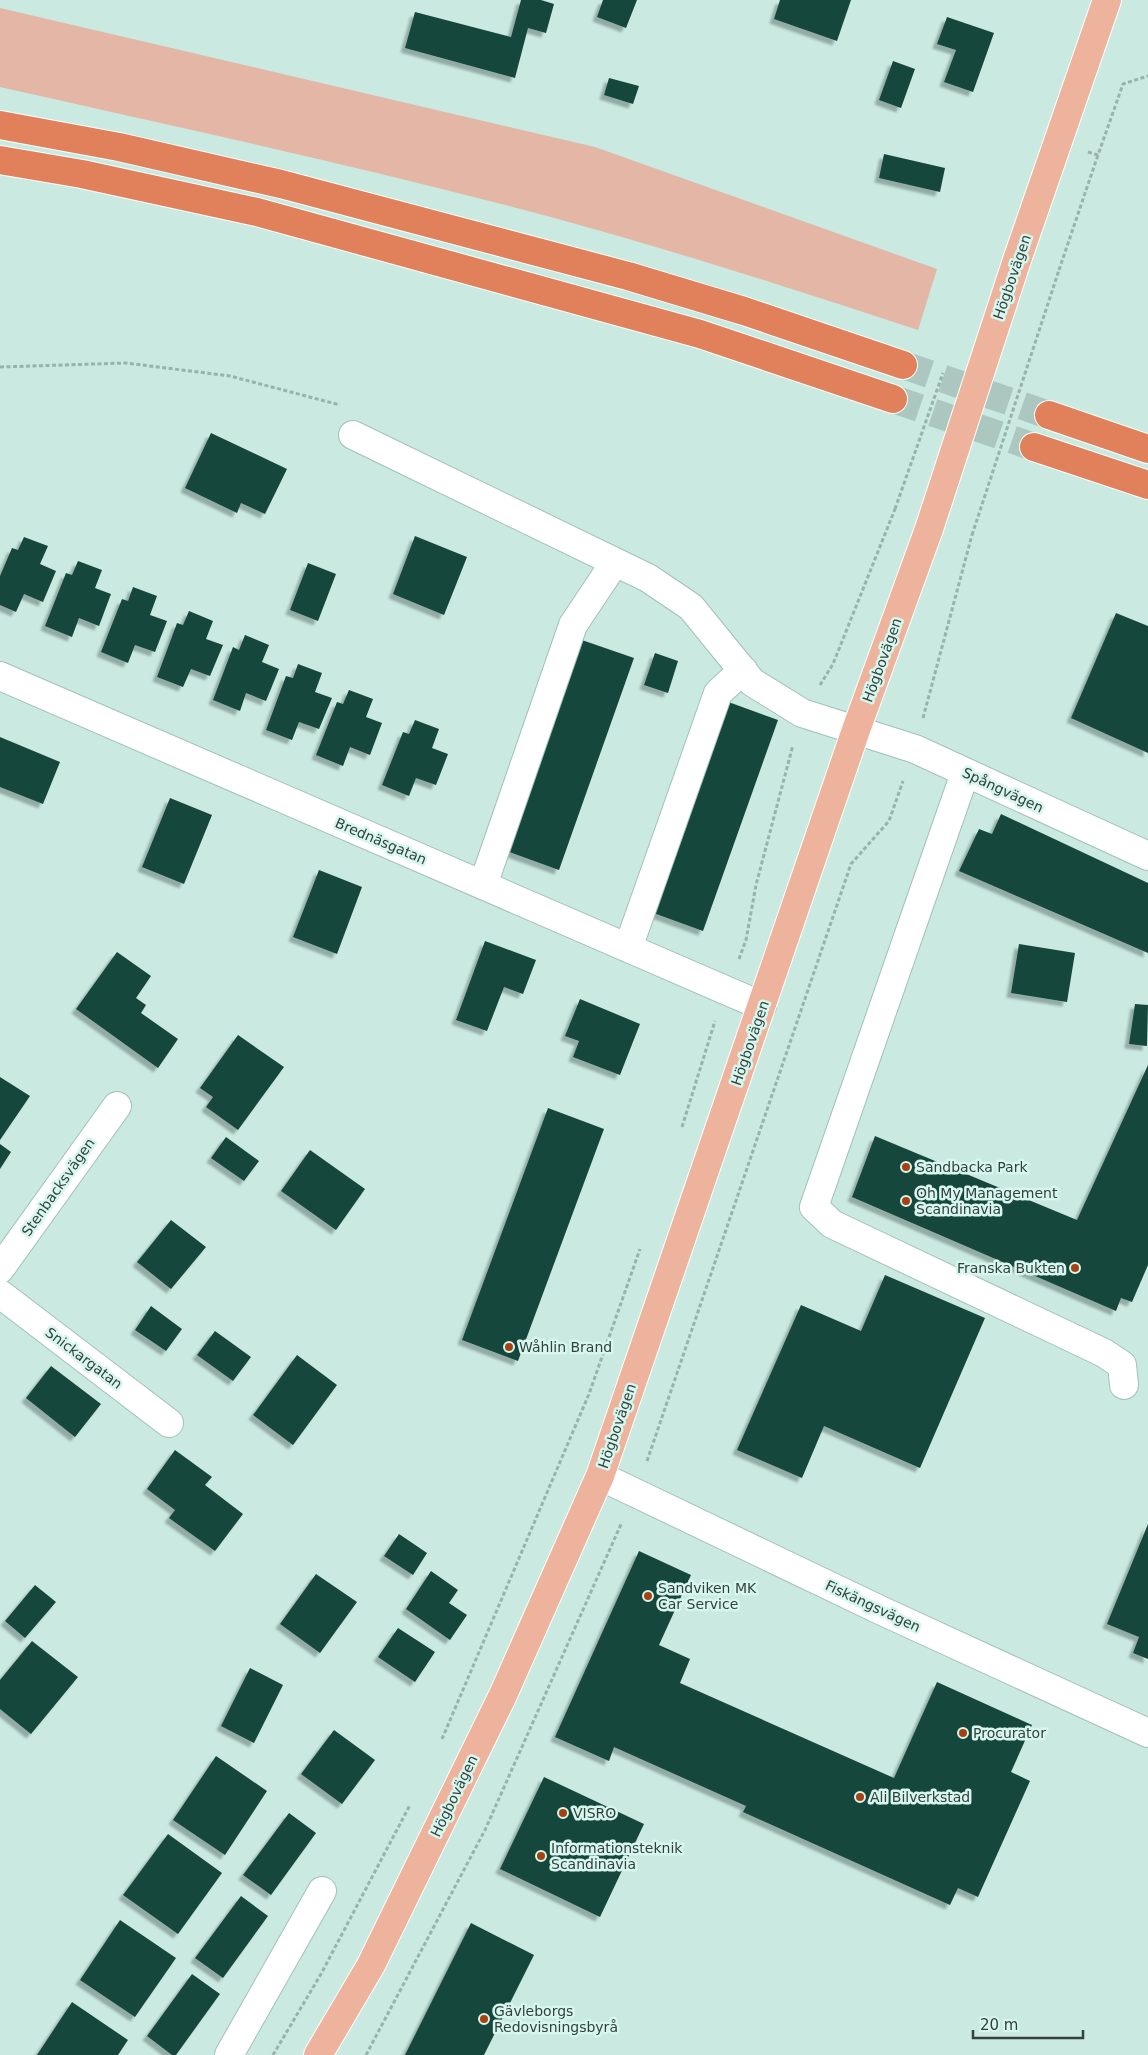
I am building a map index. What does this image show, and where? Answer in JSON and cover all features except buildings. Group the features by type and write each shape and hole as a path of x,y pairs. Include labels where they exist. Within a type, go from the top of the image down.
{"highway":[{"path":"0,125 119,147 282,184 619,274 744,311 903,365"},
{"path":"0,160 82,174 257,212 700,334 893,399"},
{"path":"1049,415 1148,450"},
{"path":"1034,447 1148,485"}],"main road":[{"name":"Högbovägen","path":"318,2055 371,1965 503,1695 600,1476 856,730 929,529 1017,260 1107,0"}],"street":[{"name":"Spångvägen","path":"353,435 648,578 691,607 752,682 802,713 915,749 1148,856"},
{"path":"483,886 573,625 615,562"},
{"path":"628,948 718,693 743,670"},
{"name":"Brednäsgatan","path":"0,676 762,1006"},
{"path":"965,772 814,1207 832,1224 1104,1353 1122,1365 1124,1385"},
{"name":"Stenbacksvägen","path":"0,1269 117,1106"},
{"name":"Snickargatan","path":"0,1294 169,1423"},
{"name":"Fiskängsvägen","path":"600,1476 880,1610 1148,1733"},
{"path":"229,2055 322,1892"}],"path":[{"path":"972,535 1098,155"},
{"path":"0,367 126,363 230,376 344,406"},
{"path":"680,1132 707,1042 746,940 756,885 802,713 833,664 895,509 943,372"},
{"path":"440,1744 589,1394 642,1244"},
{"path":"273,2055 321,1974 414,1797"}],"shaded area":[{"path":"0,8 595,147 937,269 918,330 694,258 558,219 349,166 0,87"}],"tunnel":[{"path":"903,365 1049,415"},
{"path":"893,399 1034,447"}],"place":[{"name":"Sandbacka Park","path":"906,1167"},
{"name":"Oh My Management Scandinavia","path":"906,1201"},
{"name":"Franska Bukten","path":"1075,1268"},
{"name":"Wåhlin Brand","path":"509,1347"},
{"name":"Sandviken MK Car Service","path":"648,1596"},
{"name":"Procurator","path":"963,1733"},
{"name":"Ali Bilverkstad","path":"860,1797"},
{"name":"VISRO","path":"563,1813"},
{"name":"Informationsteknik Scandinavia","path":"541,1856"},
{"name":"Gävleborgs Redovisningsbyrå","path":"484,2019"}]}
